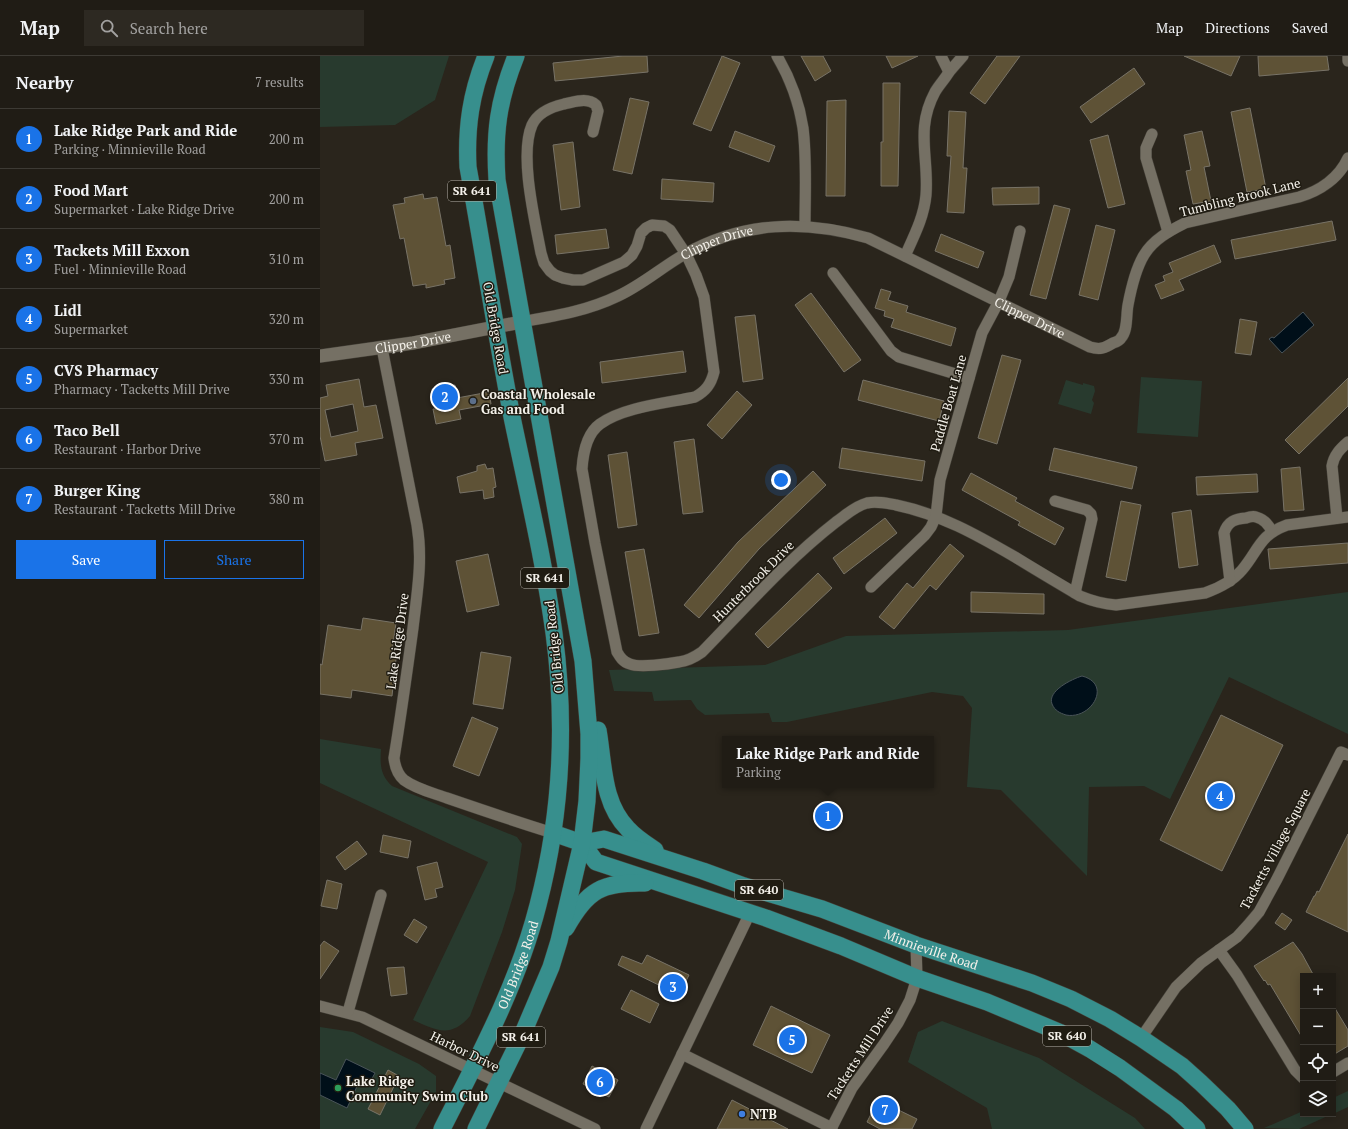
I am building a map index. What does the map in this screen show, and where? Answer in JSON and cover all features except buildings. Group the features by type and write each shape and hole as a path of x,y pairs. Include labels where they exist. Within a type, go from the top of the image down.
{"main road":[{"name":"Old Bridge Road","path":"442,1129 501,1011 530,935 539,904 553,832 558,789 560,746 560,702 555,641 546,582 496,327 468,167 468,120 472,98 486,56"},
{"name":"Old Bridge Road","path":"476,1129 537,1002 551,968 559,941 582,844 587,801 589,758 589,734 583,661 521,322 497,180 495,150 497,125 501,100 516,56"},
{"path":"586,688 597,727 605,782 613,808 619,819 629,830 670,860"},
{"name":"SR 640","path":"553,832 582,844 596,862 750,913 841,946 917,978 1024,1016 1059,1032 1090,1048 1120,1068 1176,1109 1197,1129"},
{"name":"Minnieville Road","path":"582,844 604,839 744,886 822,909 916,945 1012,976 1065,996 1110,1019 1182,1066 1228,1109 1245,1129"},
{"path":"559,941 580,907 593,894 601,889 624,883 659,883"}],"street":[{"path":"777,56 788,74 803,126 805,226"},
{"path":"941,56 949,72"},
{"path":"905,256 919,225 926,195 923,131 929,104 949,72 964,56"},
{"path":"1348,56 1348,61"},
{"name":"Hunterbrook Drive","path":"593,132 598,111 596,105 589,101 582,100 545,110 532,125 529,136 527,156 528,175 544,263 550,271 563,278 583,280 624,262 632,255 637,246 641,233 646,228 652,225 664,226 670,230 686,254 696,275 704,297 714,363 712,380 708,388 703,393 695,397 628,411 613,417 600,425 590,436 583,457 582,469 596,551 617,652 622,660 628,664 636,666 672,663 691,658 702,652 802,551 825,531 854,508 877,501 911,508 949,521 1075,593 1092,601 1106,604 1205,593 1218,589 1241,572 1258,545 1272,532 1287,525 1342,517"},
{"path":"1152,134 1146,148 1146,158 1168,232"},
{"name":"Tumbling Brook Lane","path":"1105,348 1121,339 1125,331 1128,306 1134,278 1144,255 1156,241 1168,232 1185,223 1304,196 1327,184 1338,174 1348,158"},
{"name":"Clipper Drive","path":"320,356 382,348 575,312 598,305 620,295 686,254 721,238 746,230 777,226 805,226 848,232 868,238 1090,347 1098,349 1105,348"},
{"name":"Paddle Boat Lane","path":"936,516 940,480 982,333 1009,278 1020,231"},
{"path":"833,273 891,351 899,357 969,378"},
{"name":"Lake Ridge Drive","path":"382,348 417,524 420,553 420,573 394,758 395,767 405,780 419,788 505,819 553,832"},
{"path":"1342,517 1332,466 1338,452 1348,442"},
{"path":"1055,501 1087,510 1091,514 1092,518 1075,593"},
{"path":"871,587 925,535 936,516"},
{"path":"1230,581 1224,533 1230,522 1255,516 1264,520 1272,532"},
{"name":"Tacketts Village Square","path":"1141,1038 1176,987 1188,975 1240,933 1259,912 1345,754"},
{"path":"348,1012 381,895"},
{"path":"646,1129 750,913"},
{"name":"Tacketts Mill Drive","path":"831,1128 857,1080 898,1023 910,1000 917,978 916,945"},
{"path":"1219,950 1237,975 1295,1070 1300,1075"},
{"name":"Harbor Drive","path":"320,1006 348,1012 362,1017 595,1129"},
{"path":"682,1054 831,1128"},
{"path":"1336,1070 1348,1063"}],"green space":[{"path":"320,56 449,56 435,100 395,125 320,127"},
{"path":"1141,377 1202,381 1198,437 1137,433"},
{"path":"1066,380 1083,385 1083,383 1094,386 1095,391 1092,400 1094,403 1091,414 1058,404"},
{"path":"1348,592 1348,734 1229,677 1170,799 1144,786 1089,787 1087,876 1001,790 967,787 972,708 963,696 932,692 787,722 772,722 769,713 705,715 697,709 691,700 654,701 652,692 614,691 609,670 765,665 846,636 1068,630"},
{"path":"320,739 381,749 383,773 385,778 392,786 517,837 522,844 515,890 502,932 470,1016 463,1023 450,1030 429,1027 413,1020 488,862 320,783"},
{"path":"942,1021 1039,1058 1135,1118 1145,1129 992,1129 987,1108 908,1062 918,1032"},
{"path":"320,1027 353,1032 419,1064 436,1076 436,1092 415,1129 320,1129"},
{"path":"1348,1091 1348,1107 1336,1113 1336,1097"},
{"path":"1300,1112 1300,1117 1325,1117 1299,1129 1264,1128"}],"shaded area":[{"path":"1303,312 1314,325 1282,353 1269,339 1272,337 1274,338"},
{"path":"1082,676 1091,680 1096,686 1097,693 1095,700 1090,707 1075,715 1066,715 1058,711 1052,704 1051,699 1053,695 1061,686"},
{"name":"Lake Ridge Community Swim Club","path":"346,1059 375,1073 370,1082 360,1080 347,1108 320,1095 320,1073 336,1080"}],"place":[{"name":"Food Mart","path":"445,397"},
{"name":"Coastal Wholesale Gas and Food","path":"473,401"},
{"name":"Lidl","path":"1220,796"},
{"name":"Lake Ridge Park and Ride","path":"828,816"},
{"name":"Tackets Mill Exxon","path":"673,987"},
{"name":"CVS Pharmacy","path":"792,1040"},
{"name":"Taco Bell","path":"600,1082"},
{"name":"Lake Ridge Community Swim Club","path":"338,1088"},
{"name":"Burger King","path":"885,1110"},
{"name":"NTB","path":"742,1114"}]}
